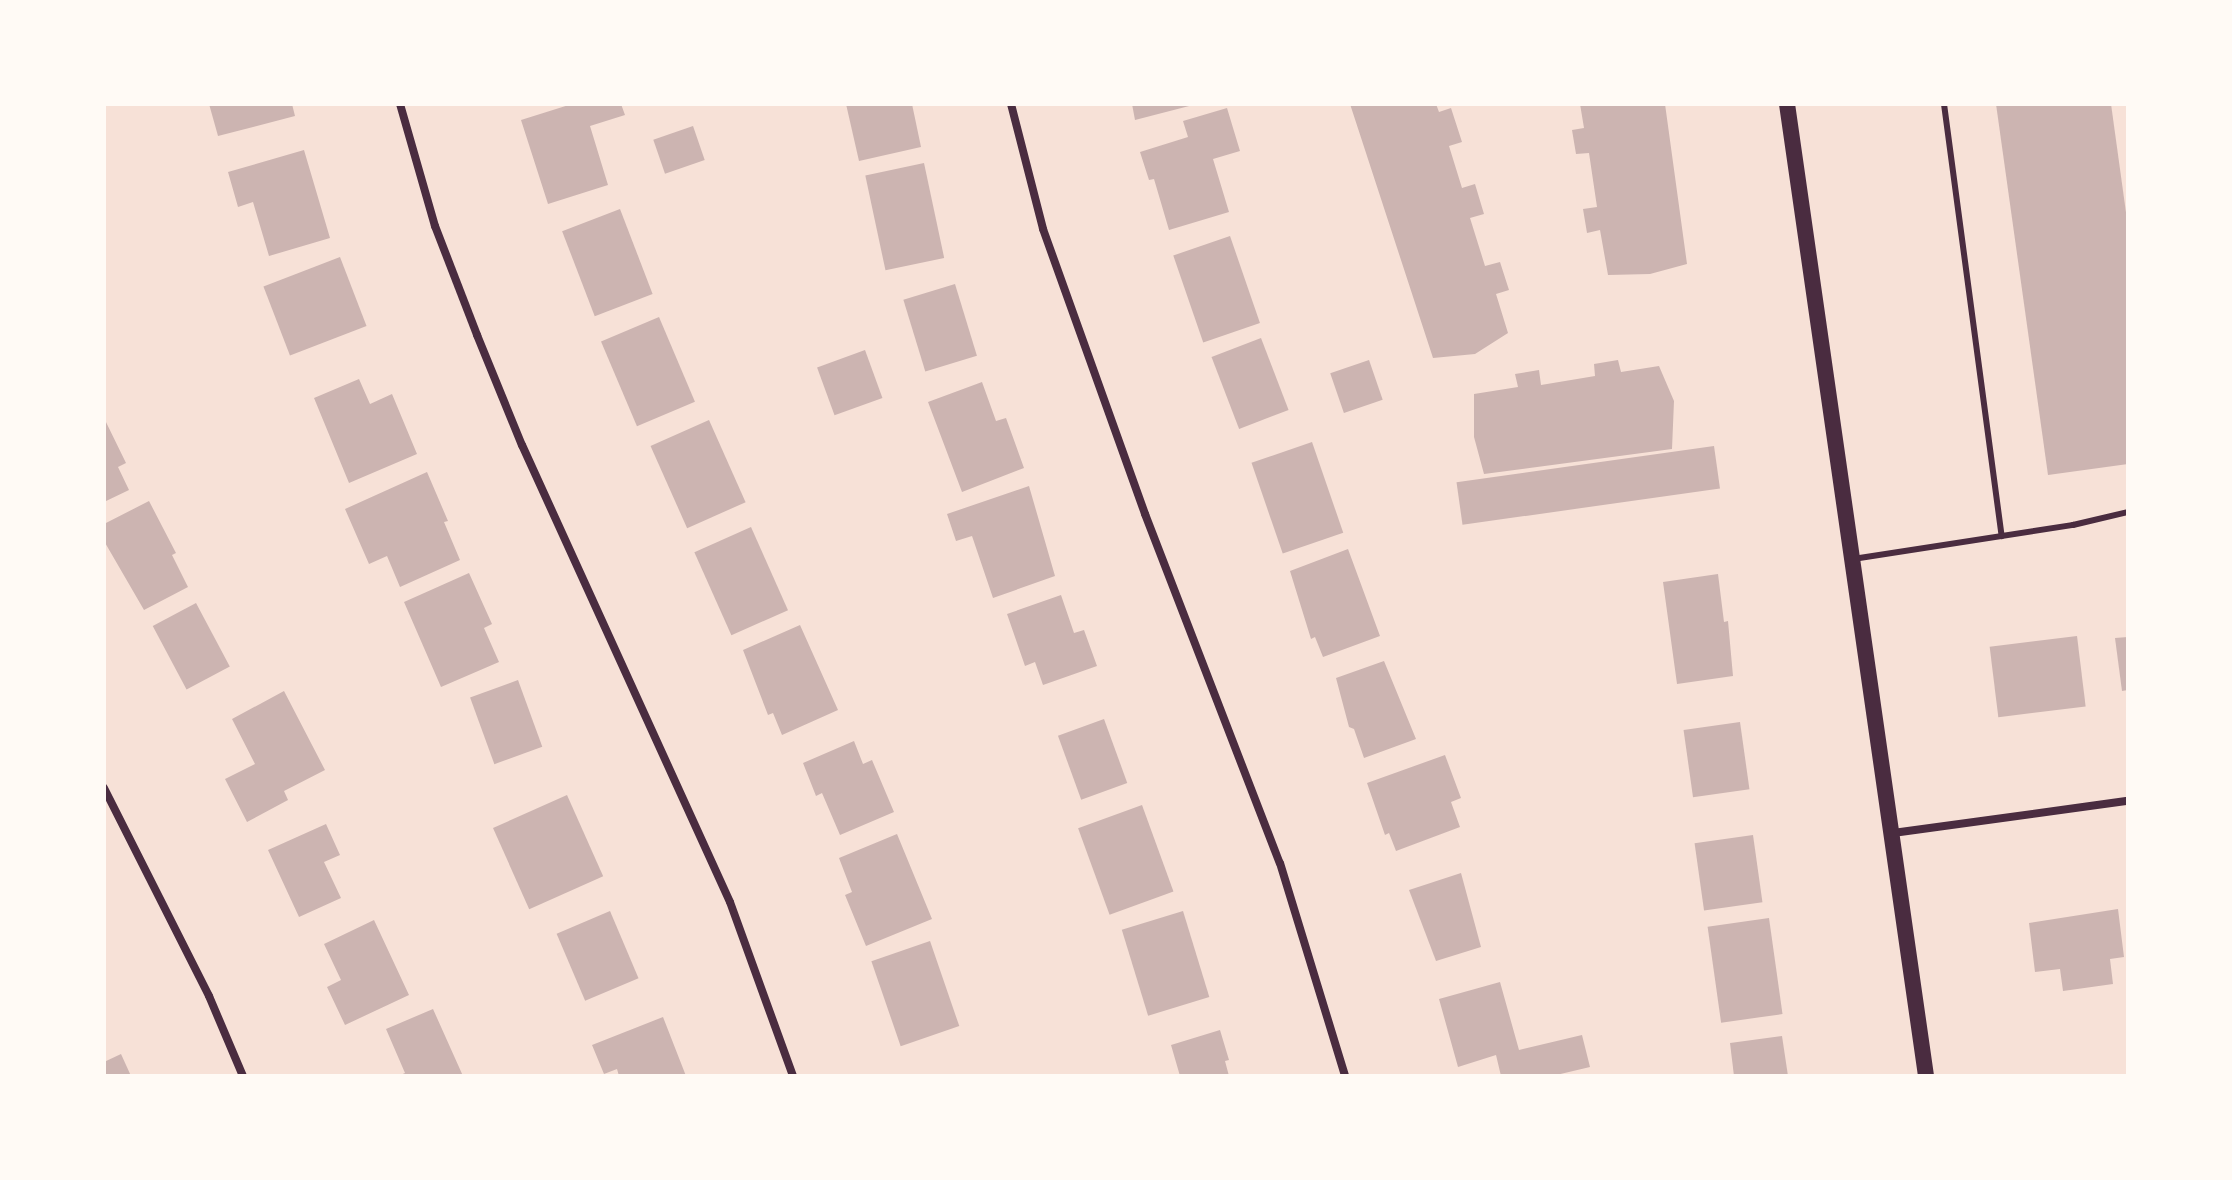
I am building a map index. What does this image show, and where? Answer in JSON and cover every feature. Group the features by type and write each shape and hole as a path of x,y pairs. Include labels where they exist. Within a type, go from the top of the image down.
{"main road":[{"path":"1787,104 1926,1076"}],"street":[{"path":"400,104 435,226 477,335 522,445 730,902 793,1076"},
{"path":"1011,104 1048,243 1145,514 1280,863 1345,1076"},
{"path":"104,788 209,996 243,1076"},
{"path":"1893,833 2128,801"}],"lane":[{"path":"1944,104 2002,536"},
{"path":"1853,559 2073,525 2128,512"}],"building":[{"path":"209,104 292,104 295,116 218,136"},
{"path":"572,104 621,104 625,115 590,126 608,185 548,204 521,120"},
{"path":"846,104 912,104 921,147 859,161"},
{"path":"1132,104 1193,104 1193,105 1135,120"},
{"path":"1350,104 1436,104 1439,112 1451,108 1462,142 1449,146 1462,188 1475,184 1484,214 1470,218 1485,266 1500,262 1509,290 1496,294 1508,333 1475,354 1433,358"},
{"path":"1580,104 1665,104 1687,264 1650,274 1608,275 1600,230 1587,233 1583,209 1597,207 1589,153 1576,154 1572,130 1584,128"},
{"path":"1996,104 2111,104 2128,227 2128,464 2048,475"},
{"path":"1227,108 1240,151 1213,159 1229,212 1169,230 1154,179 1149,180 1140,152 1188,137 1183,121"},
{"path":"693,126 705,160 665,174 653,140"},
{"path":"304,150 330,238 269,256 253,202 238,207 228,172"},
{"path":"924,163 944,258 885,270 865,175"},
{"path":"620,209 653,294 595,316 562,231"},
{"path":"1230,236 1260,323 1203,343 1173,256"},
{"path":"340,257 367,326 290,355 263,286"},
{"path":"955,284 977,356 925,372 903,300"},
{"path":"659,317 695,402 637,426 601,342"},
{"path":"1261,338 1289,410 1239,429 1212,357"},
{"path":"865,350 882,398 835,415 817,367"},
{"path":"1369,360 1383,400 1344,413 1330,373"},
{"path":"1618,360 1621,372 1659,366 1674,401 1672,449 1484,474 1474,437 1474,394 1518,387 1515,374 1539,370 1541,385 1595,376 1594,364"},
{"path":"359,379 370,404 392,394 417,454 349,483 314,398"},
{"path":"982,382 996,421 1006,418 1024,468 962,492 928,402"},
{"path":"104,418 126,463 118,467 129,490 104,502"},
{"path":"709,420 746,502 687,528 651,446"},
{"path":"1312,442 1343,533 1283,554 1251,463"},
{"path":"1714,446 1720,489 1463,525 1457,482"},
{"path":"427,472 448,521 444,522 460,560 400,587 387,556 369,564 345,509"},
{"path":"1029,486 1055,576 993,598 972,536 956,541 947,514"},
{"path":"149,501 176,553 172,555 188,587 144,610 104,541 104,524"},
{"path":"751,527 788,610 731,635 694,552"},
{"path":"1348,549 1380,636 1323,657 1315,637 1311,639 1290,571"},
{"path":"469,573 492,624 484,628 499,662 441,687 404,602"},
{"path":"1718,574 1724,622 1728,621 1733,676 1677,684 1663,582"},
{"path":"1061,595 1074,633 1084,630 1097,666 1043,685 1035,662 1025,666 1007,614"},
{"path":"196,603 230,667 187,690 153,626"},
{"path":"800,625 838,710 782,735 773,713 768,715 743,650"},
{"path":"2077,636 2086,706 1998,717 1990,647"},
{"path":"2128,637 2128,690 2122,691 2115,638"},
{"path":"1384,661 1416,739 1364,758 1354,729 1349,727 1336,678"},
{"path":"518,680 542,747 494,764 470,697"},
{"path":"284,691 325,770 284,791 288,800 247,822 225,779 255,764 232,719"},
{"path":"1104,719 1127,783 1081,800 1058,736"},
{"path":"1740,722 1749,789 1693,797 1684,730"},
{"path":"854,741 863,764 872,760 894,812 840,835 822,793 816,796 803,763"},
{"path":"1445,755 1461,798 1451,802 1460,827 1396,851 1389,833 1385,835 1367,783"},
{"path":"567,795 603,876 529,909 493,828"},
{"path":"1142,805 1173,891 1110,915 1078,828"},
{"path":"326,824 340,855 324,862 341,898 299,917 268,850"},
{"path":"897,834 932,919 866,946 845,895 852,892 839,858"},
{"path":"1753,835 1762,902 1704,911 1695,843"},
{"path":"1461,873 1481,947 1436,961 1409,890"},
{"path":"2118,909 2124,957 2110,959 2113,984 2063,991 2060,969 2035,972 2029,923"},
{"path":"610,911 639,978 585,1001 557,934"},
{"path":"1183,911 1209,997 1148,1016 1122,930"},
{"path":"1769,918 1782,1014 1721,1023 1708,927"},
{"path":"374,920 409,995 345,1025 327,987 341,980 324,944"},
{"path":"930,941 959,1026 901,1046 871,961"},
{"path":"1500,982 1519,1050 1582,1035 1590,1067 1552,1076 1501,1076 1496,1055 1458,1067 1439,999"},
{"path":"433,1009 463,1076 398,1076 405,1073 386,1029"},
{"path":"663,1017 686,1076 619,1076 617,1069 604,1074 592,1045"},
{"path":"1220,1030 1229,1060 1225,1061 1229,1076 1180,1076 1171,1045"},
{"path":"1782,1036 1788,1076 1734,1076 1730,1043"},
{"path":"121,1054 131,1076 104,1076 104,1062"}]}
